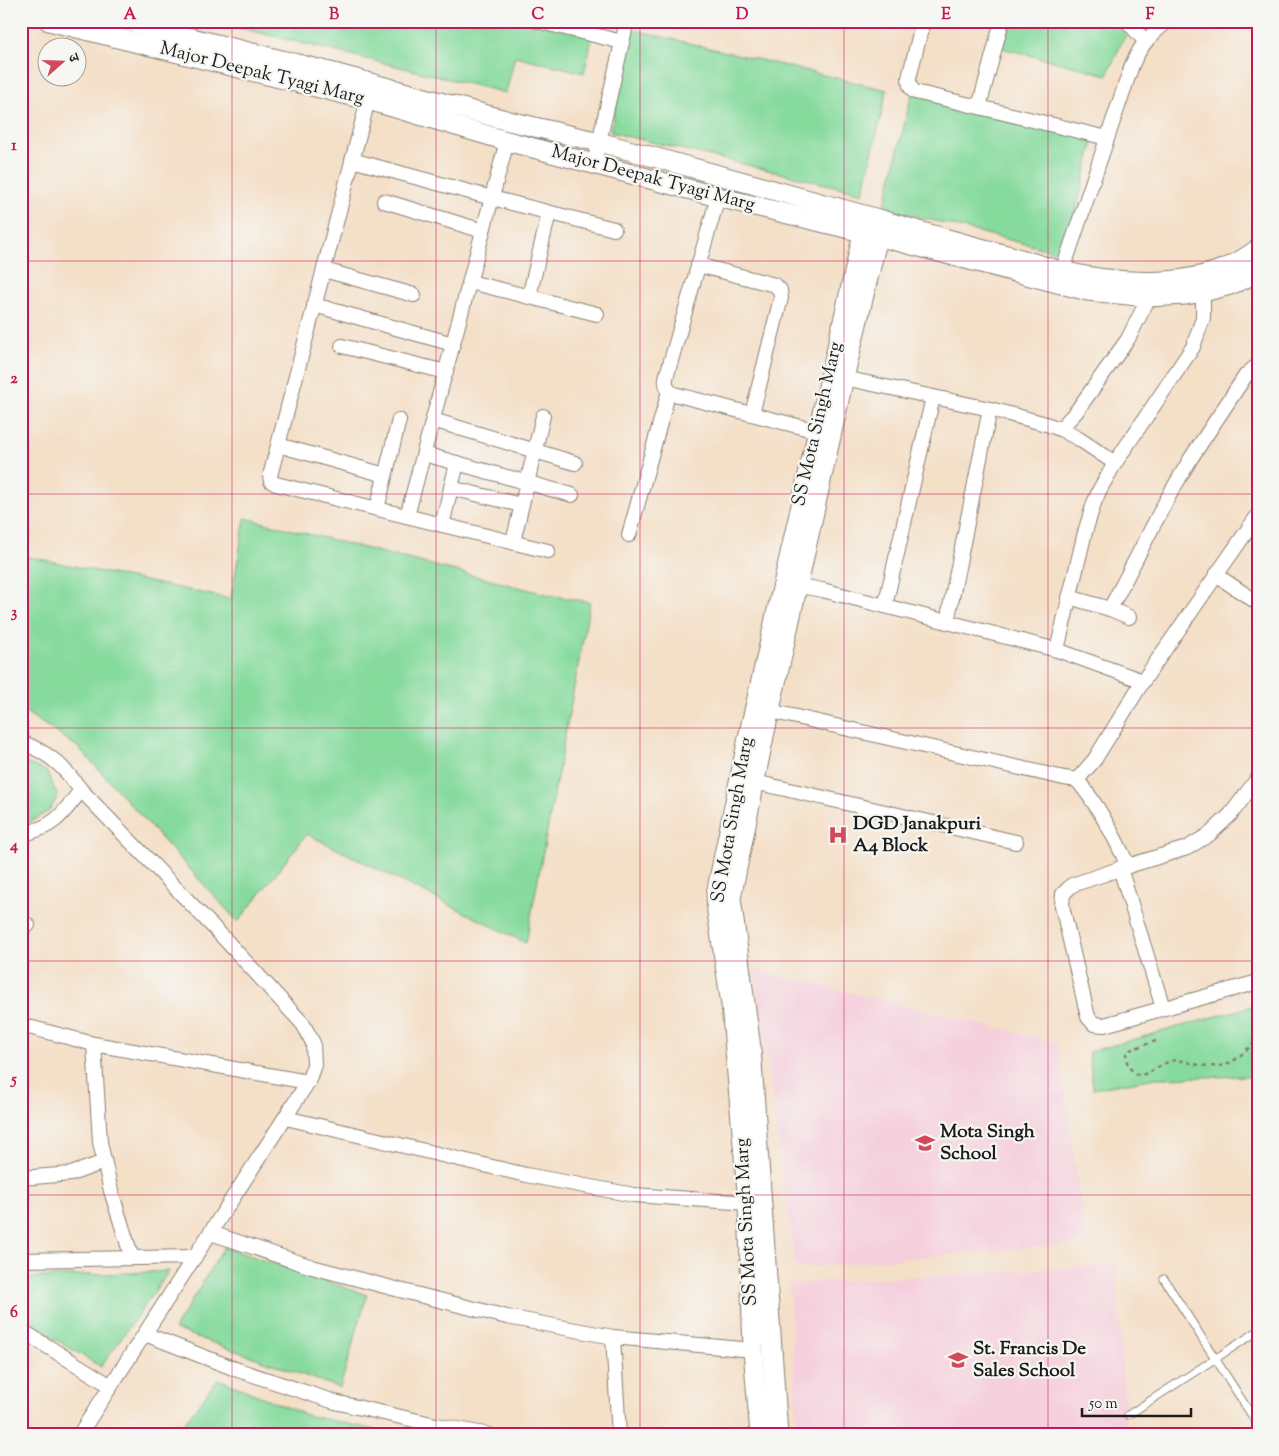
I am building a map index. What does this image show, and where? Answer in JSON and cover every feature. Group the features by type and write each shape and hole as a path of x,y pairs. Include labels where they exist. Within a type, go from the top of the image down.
{"street":[{"name":"Major Deepak Tyagi Marg","path":"49,21 368,100 507,141 718,197 872,226"},
{"name":"Major Deepak Tyagi Marg","path":"129,21 509,121 599,142 872,226 1060,277 1094,292 1149,297 1186,295 1230,284 1258,272"},
{"path":"538,21 622,42"},
{"path":"594,164 627,21"},
{"path":"923,21 909,78 910,86 915,92 1108,138"},
{"path":"979,107 1002,21"},
{"path":"1127,21 1145,41"},
{"path":"1060,277 1132,65 1145,41 1167,21"},
{"path":"368,100 270,476 276,484 548,550"},
{"path":"408,516 507,141"},
{"path":"352,160 614,229"},
{"path":"718,197 665,383 669,391 674,394 817,431"},
{"path":"384,201 483,232"},
{"path":"529,297 549,213"},
{"name":"SS Mota Singh Marg","path":"778,1435 766,1400 753,1350 755,1202 716,894 749,733 844,378 872,226"},
{"name":"SS Mota Singh Marg","path":"760,1435 766,1400 755,1202 751,1048 731,898 770,711 817,431 872,226"},
{"name":"Major Deepak Tyagi Marg","path":"1060,277 1141,281 1178,279 1216,271 1232,265 1258,249"},
{"path":"698,265 775,285 780,290 782,298 752,414"},
{"path":"324,270 414,295"},
{"path":"470,282 596,314"},
{"path":"1057,650 1085,532 1094,503 1115,463 1193,347 1203,318 1203,292"},
{"path":"1060,429 1076,412 1128,339 1149,297"},
{"path":"314,305 453,344"},
{"path":"342,346 446,372"},
{"path":"1110,609 1167,499 1191,458 1246,375 1254,368 1258,369"},
{"path":"844,378 1031,419 1060,429 1115,463"},
{"path":"629,535 669,391"},
{"path":"885,606 933,397"},
{"path":"947,622 990,409"},
{"path":"513,542 543,416"},
{"path":"377,509 399,420"},
{"path":"433,420 575,463"},
{"path":"278,445 385,475"},
{"path":"424,454 572,495"},
{"path":"442,525 457,463"},
{"path":"451,488 521,505"},
{"path":"1077,780 1096,759 1143,681 1258,515"},
{"path":"1216,575 1258,603"},
{"path":"790,584 1057,650 1143,681"},
{"path":"1069,597 1110,609 1129,617"},
{"path":"770,711 1077,780 1105,818 1124,867 1164,1008"},
{"path":"21,742 51,756 66,771 81,790 220,934 303,1024 313,1043 314,1065 308,1082 79,1435"},
{"path":"1258,778 1231,814 1210,834 1187,848 1072,885 1063,894 1062,906 1088,1017 1094,1024 1104,1025 1258,982"},
{"path":"755,782 1016,842"},
{"path":"21,834 46,827 63,814 81,790"},
{"path":"21,1025 94,1044 308,1082"},
{"path":"94,1044 100,1142 111,1191 132,1258"},
{"path":"286,1118 536,1177 634,1194 755,1202"},
{"path":"21,1178 71,1174 104,1162"},
{"path":"211,1232 312,1267 507,1316 613,1337 753,1350"},
{"path":"21,1260 195,1257"},
{"path":"21,1330 111,1386"},
{"path":"145,1334 238,1370 335,1402 490,1435"},
{"path":"613,1337 619,1435"}],"lane":[{"path":"1164,1279 1258,1425"},
{"path":"1128,1416 1258,1331"}],"path":[{"path":"1156,1041 1128,1051 1126,1058 1135,1074 1143,1075 1168,1062 1177,1060 1207,1066 1226,1066 1240,1057 1258,1040"}],"shaded area":[{"name":"Mota Singh School","path":"754,969 1058,1043 1086,1243 796,1268"},
{"name":"St. Francis De Sales School","path":"1116,1265 1127,1435 798,1435 789,1284"}],"green space":[{"path":"211,21 596,22 584,73 515,56 506,93"},
{"path":"1011,21 1120,21 1130,30 1123,40 1107,75 1002,48"},
{"path":"634,30 887,90 863,193 610,132"},
{"path":"912,93 1094,139 1065,254 884,208"},
{"path":"245,518 554,596 590,602 526,943 307,834 238,922 78,747 21,709 21,555 231,599"},
{"path":"21,761 46,771 58,796 49,811 21,827"},
{"path":"1258,1004 1258,1076 1156,1078 1093,1089 1089,1052"},
{"path":"224,1247 367,1295 340,1388 174,1329"},
{"path":"169,1271 101,1367 21,1318 21,1278"},
{"path":"218,1379 306,1415 400,1435 175,1435"}],"place":[{"name":"DGD Janakpuri A4 Block","path":"838,835"},
{"name":"Mota Singh School","path":"925,1143"},
{"name":"St. Francis De Sales School","path":"958,1360"}]}
